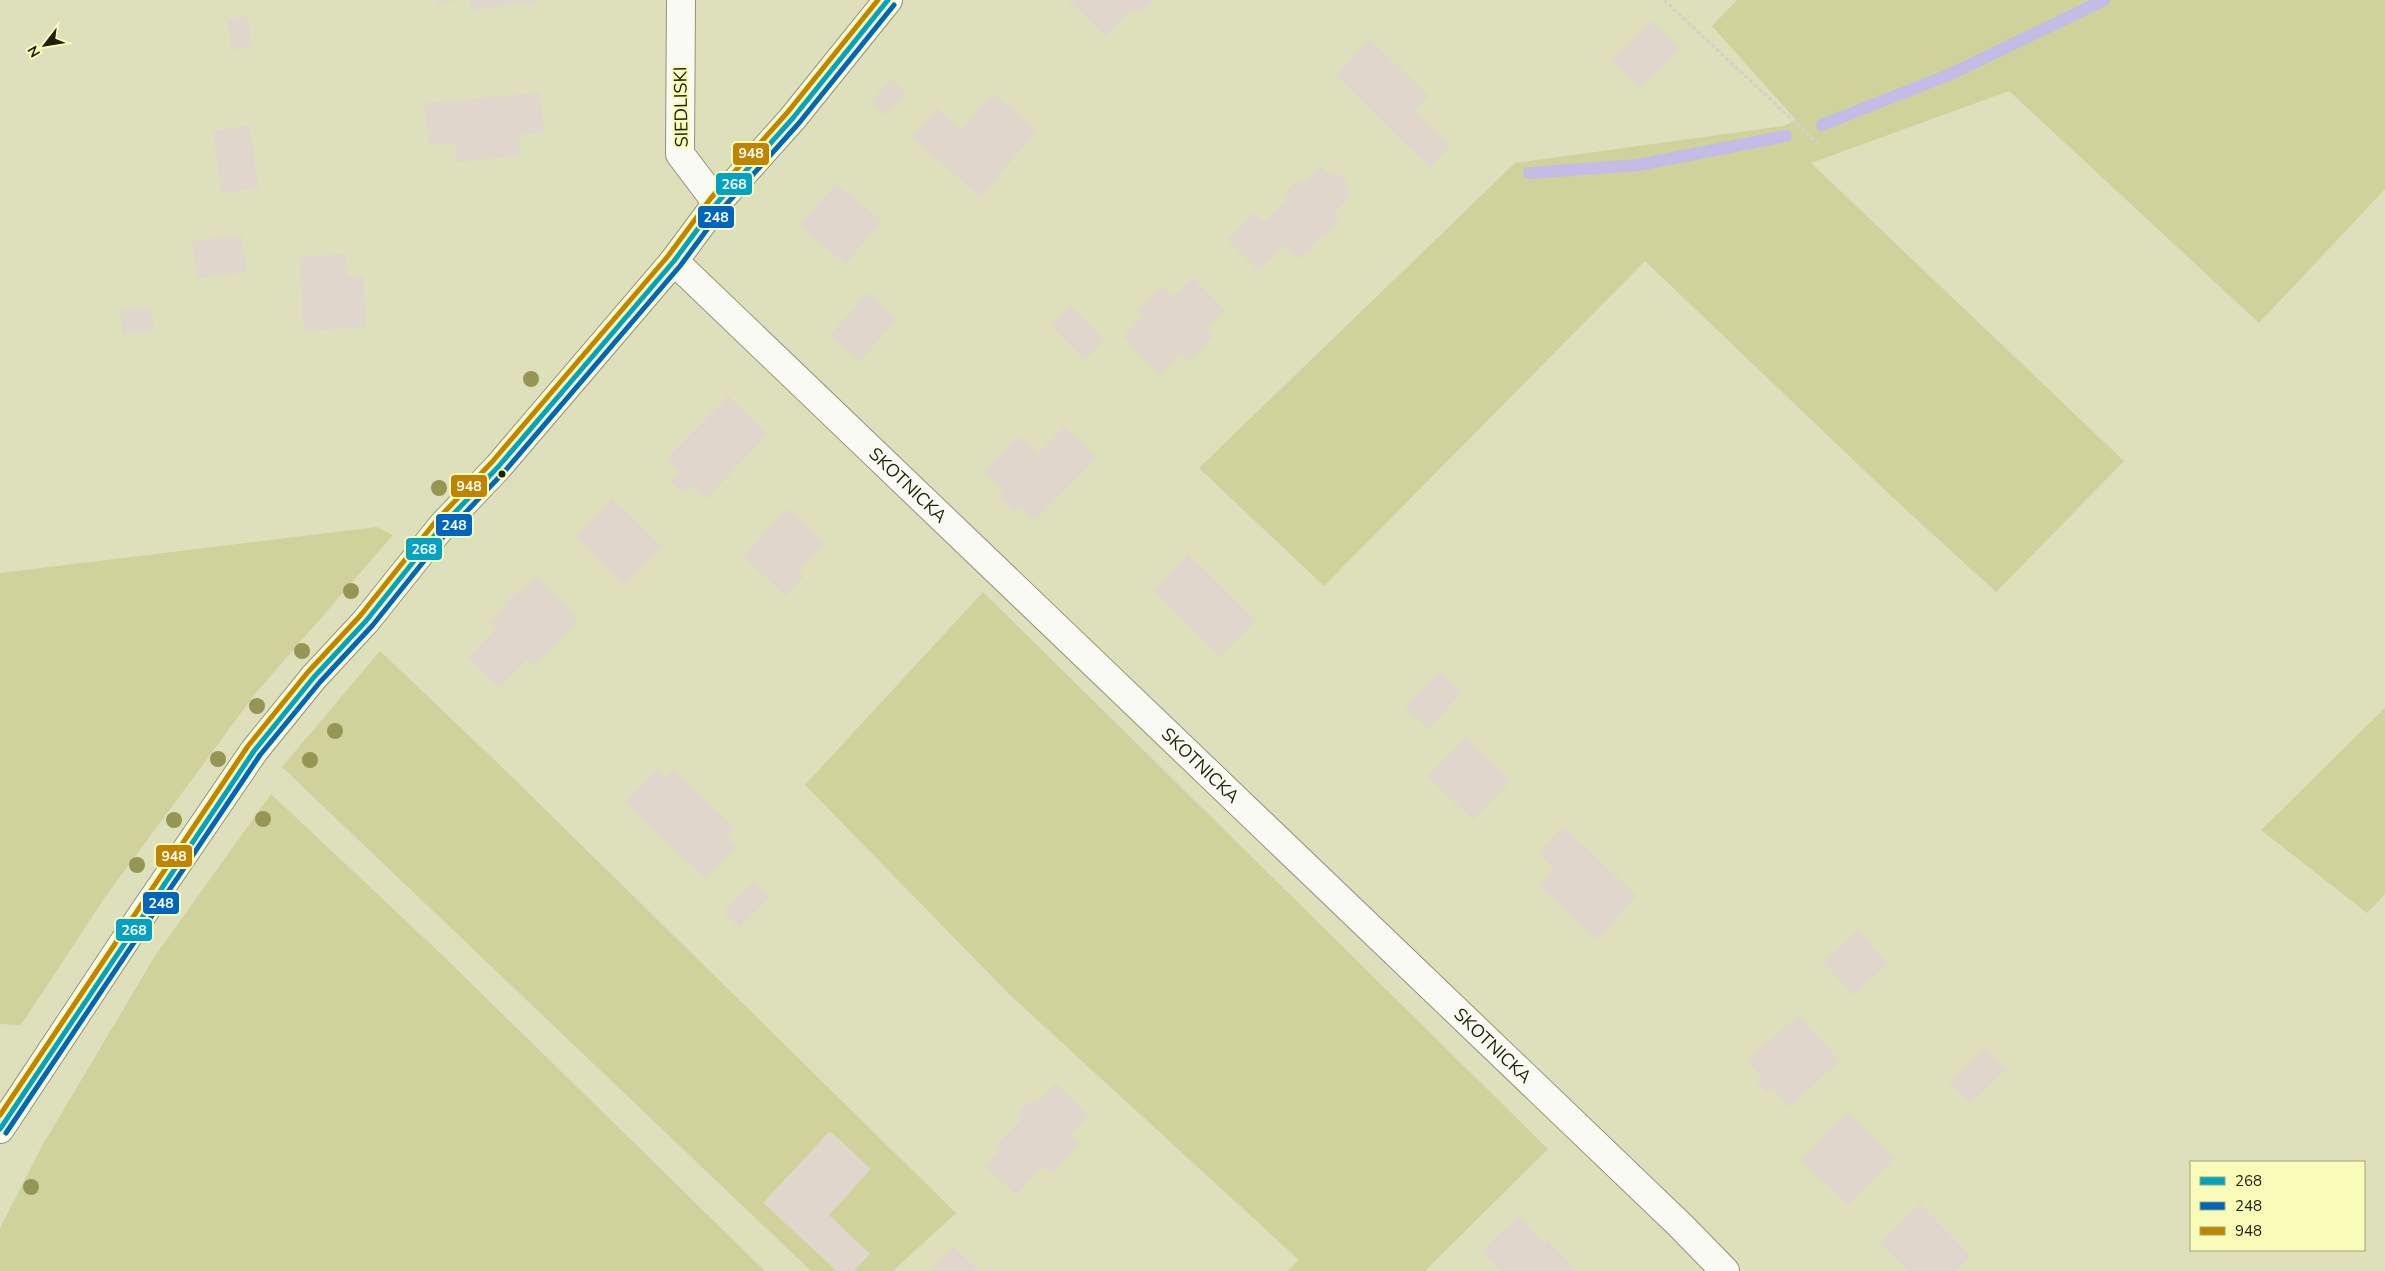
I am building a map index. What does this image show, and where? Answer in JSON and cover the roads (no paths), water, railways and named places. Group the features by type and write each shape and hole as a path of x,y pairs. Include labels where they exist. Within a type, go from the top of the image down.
{"street":[{"name":"SIEDLISKI","path":"681,0 680,154 717,203"},
{"path":"0,1130 142,915 254,751 314,676 366,621 442,526 498,467 674,262 717,203 792,118 888,0"},
{"name":"SKOTNICKA","path":"674,262 1680,1225 1725,1271"}],"waterway":[{"path":"1822,125 1951,74 2104,0"},
{"path":"1529,173 1638,165 1786,136"}]}
